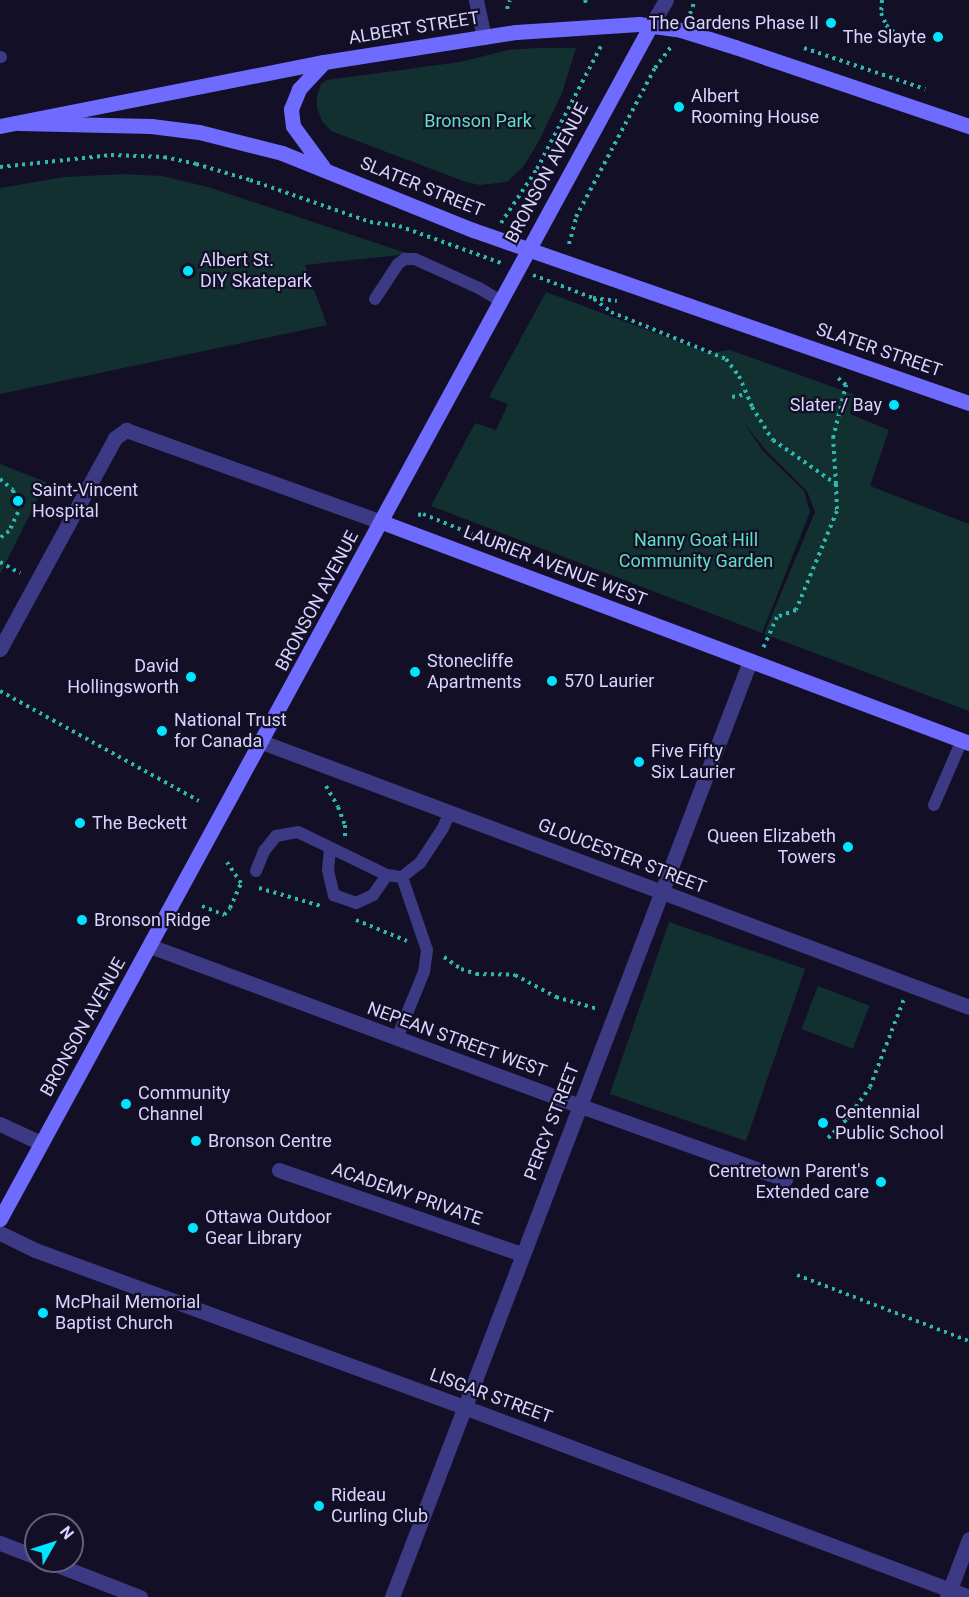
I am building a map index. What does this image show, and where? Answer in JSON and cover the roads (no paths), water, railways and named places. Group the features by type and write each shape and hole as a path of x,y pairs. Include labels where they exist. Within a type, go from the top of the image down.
{"main road":[{"name":"ALBERT STREET","path":"0,126 324,62 484,37 548,30 651,25 681,30 735,46 969,126"},
{"name":"BRONSON AVENUE","path":"0,1219 651,25"},
{"path":"324,62 299,89 291,109 293,126 325,168"},
{"name":"SLATER STREET","path":"19,123 151,126 199,132 240,141 325,168 472,230 969,403"},
{"name":"LAURIER AVENUE WEST","path":"382,522 965,742"}],"street":[{"path":"476,0 484,37"},
{"name":"BRONSON AVENUE","path":"651,25 666,0"},
{"name":"LAURIER AVENUE WEST","path":"0,649 115,438 126,430 382,522"},
{"name":"PERCY STREET","path":"392,1597 660,891 750,661"},
{"name":"GLOUCESTER STREET","path":"262,742 969,1007"},
{"name":"NEPEAN STREET WEST","path":"150,946 579,1106 785,1179"},
{"path":"0,1124 41,1143"},
{"name":"ACADEMY PRIVATE","path":"279,1170 522,1254"},
{"name":"LISGAR STREET","path":"0,1233 35,1250 464,1407 948,1593 969,1597"},
{"path":"948,1593 969,1539"},
{"path":"0,1543 24,1552"},
{"path":"77,1573 140,1597"}],"lane":[{"path":"375,299 398,264 405,260 415,259 479,288 501,301"},
{"path":"934,805 965,742"},
{"path":"256,871 264,851 276,836 298,832 387,875 402,876 420,863 443,828 450,812"},
{"path":"330,848 328,870 334,895 356,903 373,895 387,875"},
{"path":"397,1038 424,972 427,950 402,876"}],"place":[{"name":"The Gardens Phase II","path":"831,23"},
{"name":"The Slayte","path":"938,37"},
{"name":"Albert Rooming House","path":"679,107"},
{"name":"Albert St. DIY Skatepark","path":"188,271"},
{"name":"Slater / Bay","path":"894,405"},
{"name":"Saint-Vincent Hospital","path":"18,501"},
{"name":"Stonecliffe Apartments","path":"415,672"},
{"name":"David Hollingsworth","path":"191,677"},
{"name":"570 Laurier","path":"552,681"},
{"name":"National Trust for Canada","path":"162,731"},
{"name":"Five Fifty Six Laurier","path":"639,762"},
{"name":"The Beckett","path":"80,823"},
{"name":"Queen Elizabeth Towers","path":"848,847"},
{"name":"Bronson Ridge","path":"82,920"},
{"name":"Community Channel","path":"126,1104"},
{"name":"Centennial Public School","path":"823,1123"},
{"name":"Bronson Centre","path":"196,1141"},
{"name":"Centretown Parent's Extended care","path":"881,1182"},
{"name":"Ottawa Outdoor Gear Library","path":"193,1228"},
{"name":"McPhail Memorial Baptist Church","path":"43,1313"},
{"name":"Rideau Curling Club","path":"319,1506"}],"park label":[{"name":"Bronson Park","path":"478,121"},
{"name":"Nanny Goat Hill Community Garden","path":"696,551"}]}
